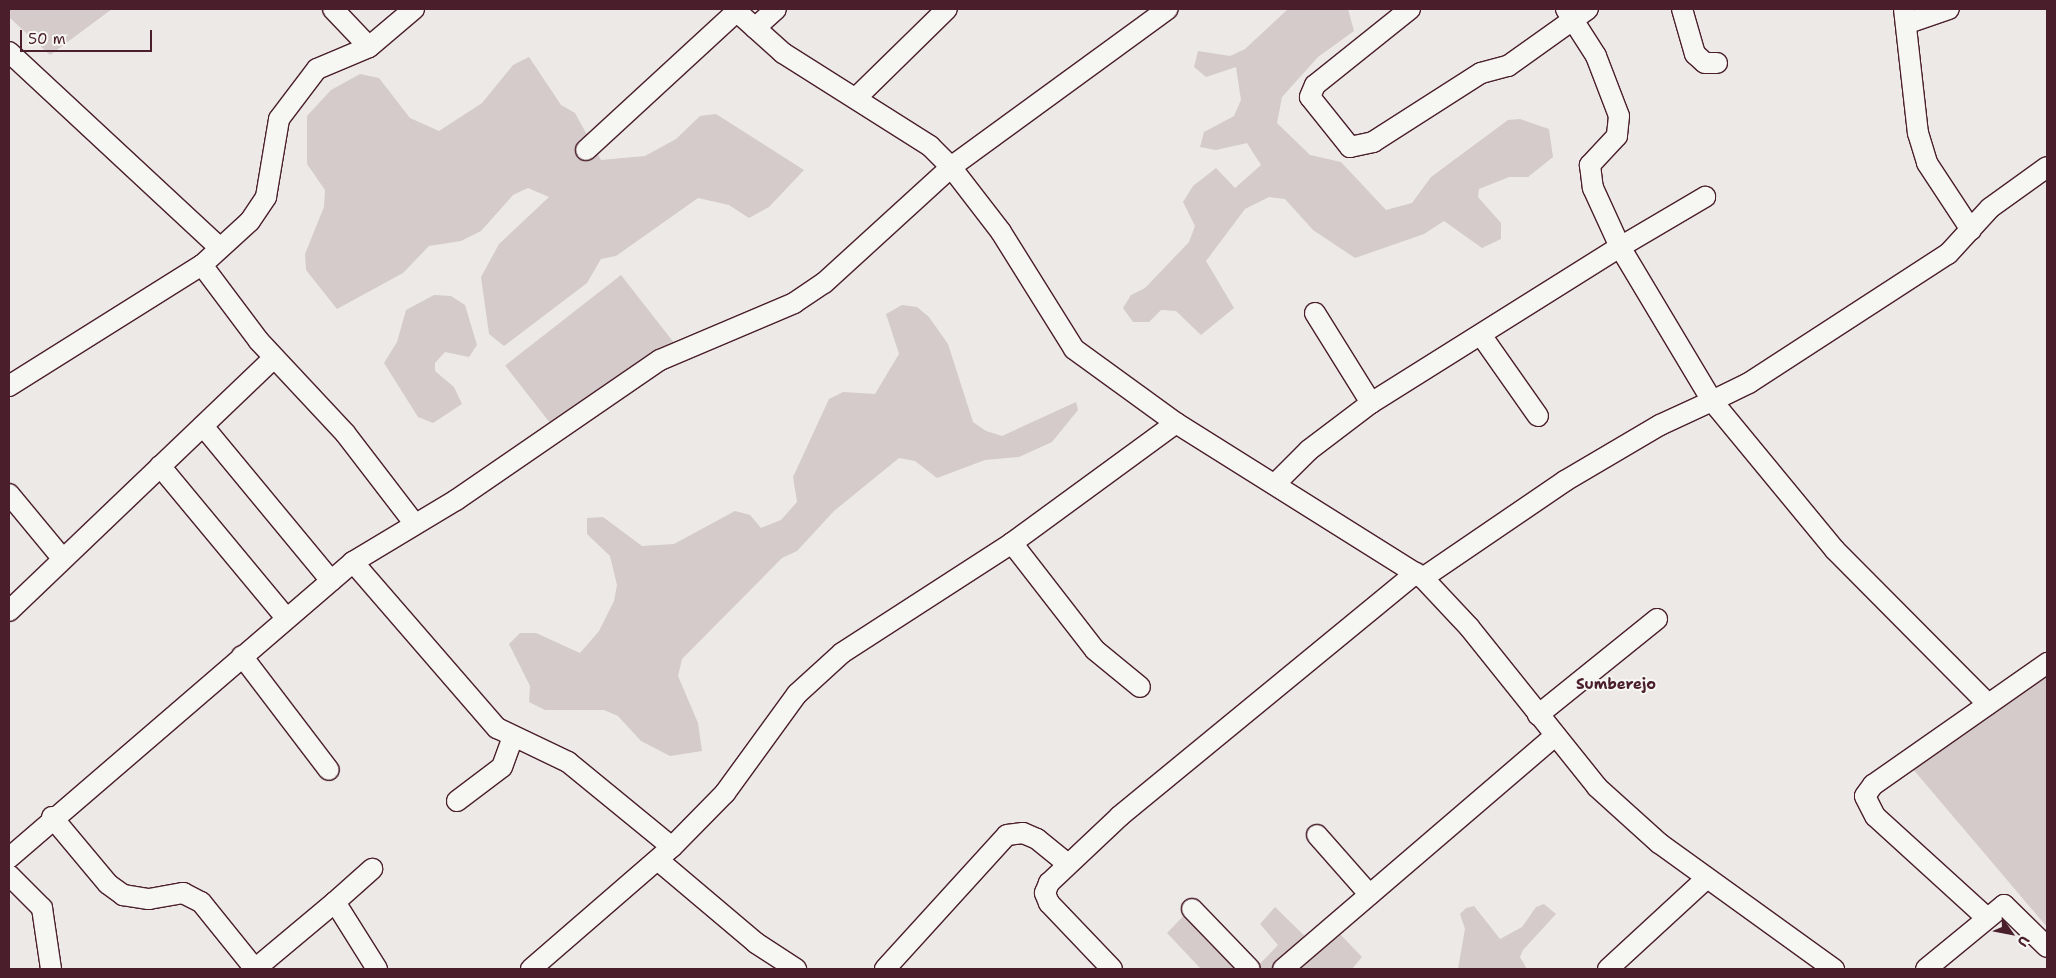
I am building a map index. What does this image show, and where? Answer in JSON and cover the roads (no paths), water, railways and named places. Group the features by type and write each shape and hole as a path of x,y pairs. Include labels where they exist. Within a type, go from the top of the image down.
{"street":[{"path":"333,9 369,47"},
{"path":"9,386 202,265 219,247 250,222 266,197 279,119 317,69 369,47 414,9"},
{"path":"755,28 776,9"},
{"path":"856,98 947,9"},
{"path":"9,858 52,817 353,562 414,523 456,500 660,360 704,337 794,303 858,254 951,166 1168,9"},
{"path":"1410,9 1315,85 1310,97 1350,147 1372,142 1481,74 1508,66 1576,12 1596,56 1618,116 1617,136 1590,165 1593,188 1620,247 1712,401 1835,550 1988,704"},
{"path":"1682,9 1695,54 1705,63 1717,64"},
{"path":"1949,9 1906,16 1914,103 1928,163 1971,230"},
{"path":"586,150 736,10 783,53 930,146 951,166 1001,232 1074,349 1176,423 1419,576 1457,613 1554,737 1598,787 1706,879 1834,969"},
{"path":"9,52 219,247"},
{"path":"1112,969 1049,903 1045,892 1049,883 1068,864 1292,672 1419,576 1564,481 1660,424 1749,383 1948,254 1990,208 2047,167"},
{"path":"1275,484 1309,450 1372,403 1620,247 1705,196"},
{"path":"202,265 274,358 344,433 414,523"},
{"path":"1315,314 1372,403"},
{"path":"1481,335 1538,416"},
{"path":"9,611 62,558 274,358"},
{"path":"531,969 665,854 725,793 797,694 842,653 1012,543 1176,423"},
{"path":"203,426 331,581"},
{"path":"160,466 286,618"},
{"path":"9,494 62,558"},
{"path":"1012,543 1095,650 1140,687"},
{"path":"353,562 481,714 512,740 568,762 756,943 796,969"},
{"path":"1538,715 1657,619"},
{"path":"242,656 329,770"},
{"path":"1987,918 1868,810 1865,796 1873,785 2047,663"},
{"path":"1283,969 1554,737"},
{"path":"457,801 502,767 512,740"},
{"path":"52,817 108,884 123,895 149,899 182,892 201,902 255,969 372,869"},
{"path":"885,969 1008,835 1023,833 1037,840 1068,864"},
{"path":"1317,836 1369,894"},
{"path":"9,875 42,908 51,969"},
{"path":"1608,969 1706,879"},
{"path":"335,902 377,969"},
{"path":"1926,969 2004,905 2047,947"},
{"path":"1192,909 1250,969"}],"district":[{"name":"Sumberejo","path":"1616,685"}]}
